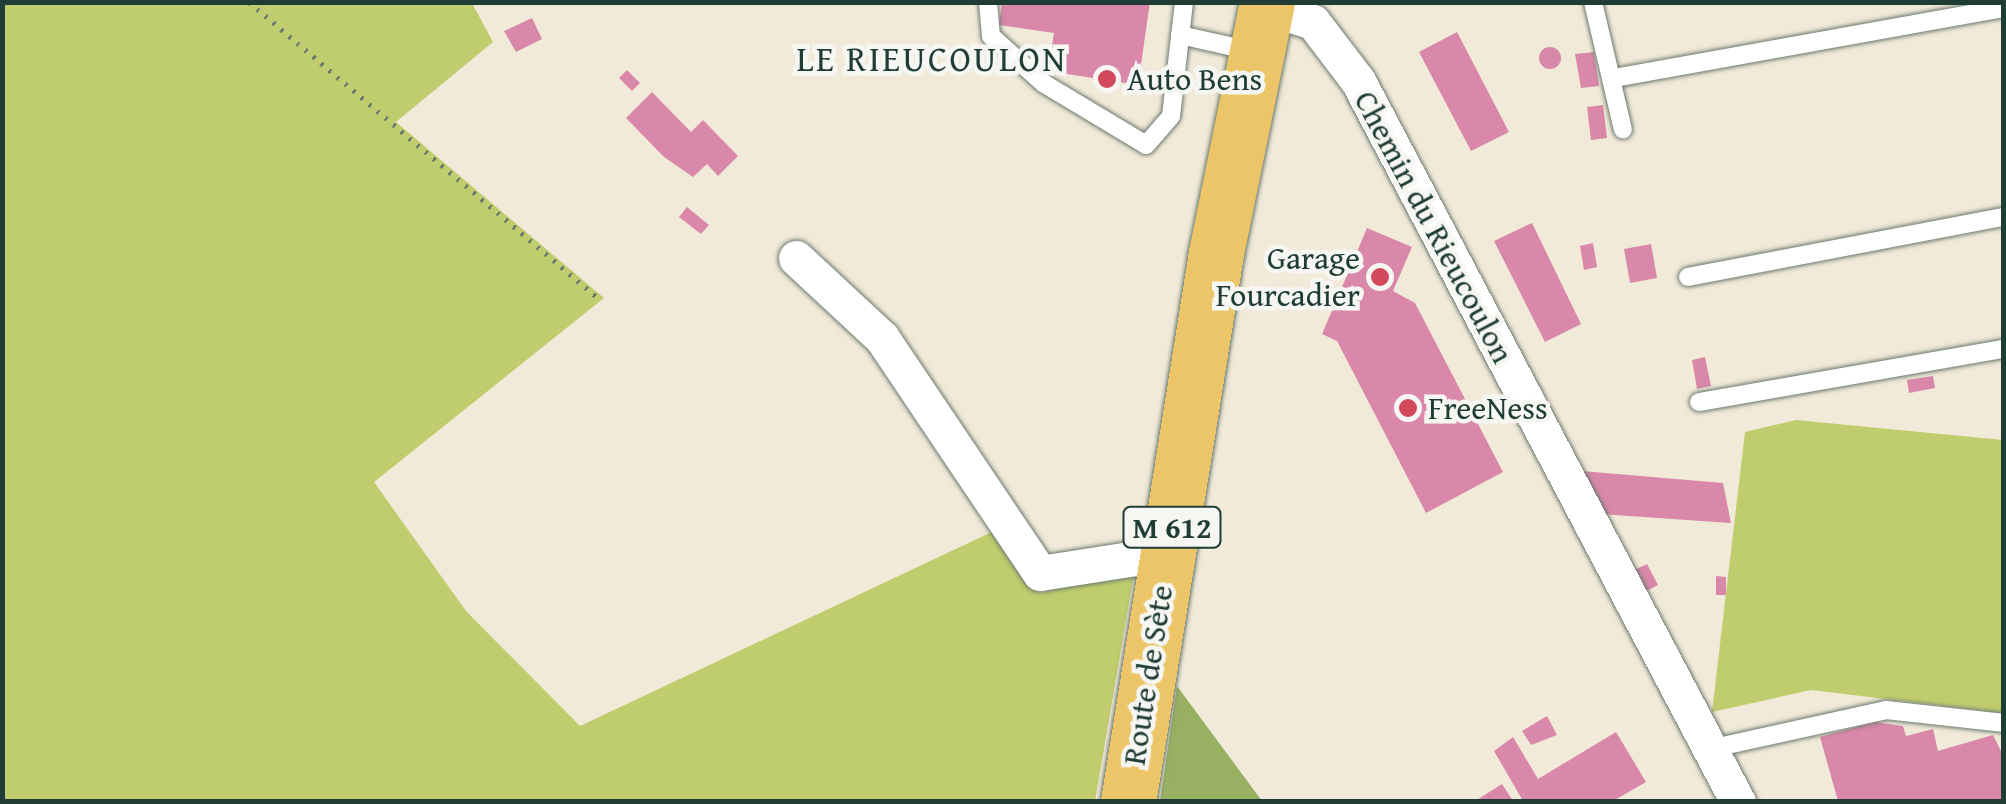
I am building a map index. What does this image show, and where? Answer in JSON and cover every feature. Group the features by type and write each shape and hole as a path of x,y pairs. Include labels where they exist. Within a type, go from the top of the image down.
{"main road":[{"name":"Route de Sète","path":"1128,802 1216,253 1269,13"}],"street":[{"name":"Chemin du Rieucoulon","path":"1269,13 1332,39 1358,80 1738,802"},
{"path":"796,258 882,338 1040,574 1136,558 1166,564"}],"lane":[{"path":"988,2 992,36 1043,84 1138,144 1157,138 1171,116 1184,2"},
{"path":"1593,2 1614,78 1623,130"},
{"path":"1614,78 2004,8"},
{"path":"1180,36 1269,13"},
{"path":"1688,277 2004,217"},
{"path":"1699,402 2004,349"},
{"path":"1709,749 1886,710 2004,723"}],"path":[{"path":"249,2 600,299"}],"green space":[{"path":"2,3 472,3 493,42 396,122 604,298 374,482 466,611 580,726 996,530 1040,593 1135,568 1095,801 3,801"},
{"path":"1796,420 2003,440 2003,713 1811,690 1712,712 1745,432"},
{"path":"1177,686 1262,801 1160,801"}],"building":[{"path":"1002,2 1150,2 1138,85 1048,71 1054,33 999,25"},
{"path":"532,18 542,39 516,52 504,31"},
{"path":"1457,32 1509,132 1471,151 1419,52"},
{"path":"1550,47 1558,50 1558,66 1550,69 1542,66 1539,58 1542,50"},
{"path":"1594,52 1599,86 1581,88 1575,54"},
{"path":"627,70 640,83 632,91 619,78"},
{"path":"652,92 691,132 703,120 738,156 718,176 707,164 693,177 664,157 626,118"},
{"path":"1603,105 1607,138 1591,140 1587,107"},
{"path":"687,207 709,225 701,234 679,217"},
{"path":"1532,223 1581,324 1545,342 1494,241"},
{"path":"1367,228 1412,247 1393,291 1415,303 1503,472 1426,513 1337,341 1322,334"},
{"path":"1593,243 1597,267 1584,270 1580,246"},
{"path":"1651,244 1657,278 1630,283 1624,249"},
{"path":"1705,357 1711,386 1697,389 1692,360"},
{"path":"1933,376 1935,388 1909,393 1907,380"},
{"path":"1582,471 1723,483 1731,523 1600,514"},
{"path":"1647,564 1658,585 1643,593 1632,571"},
{"path":"1716,576 1726,577 1726,595 1716,595"},
{"path":"1547,716 1557,735 1531,745 1522,731"},
{"path":"1875,722 1903,726 1906,736 1933,729 1938,751 1993,735 2004,757 2004,801 1838,801 1820,737"},
{"path":"1616,732 1646,782 1613,801 1523,801 1494,751 1513,737 1538,779"},
{"path":"1502,784 1513,801 1475,801"}],"place":[{"name":"Auto Bens","path":"1107,79"},
{"name":"Garage Fourcadier","path":"1380,277"},
{"name":"FreeNess","path":"1408,408"}],"district":[{"name":"LE RIEUCOULON","path":"932,59"}]}
